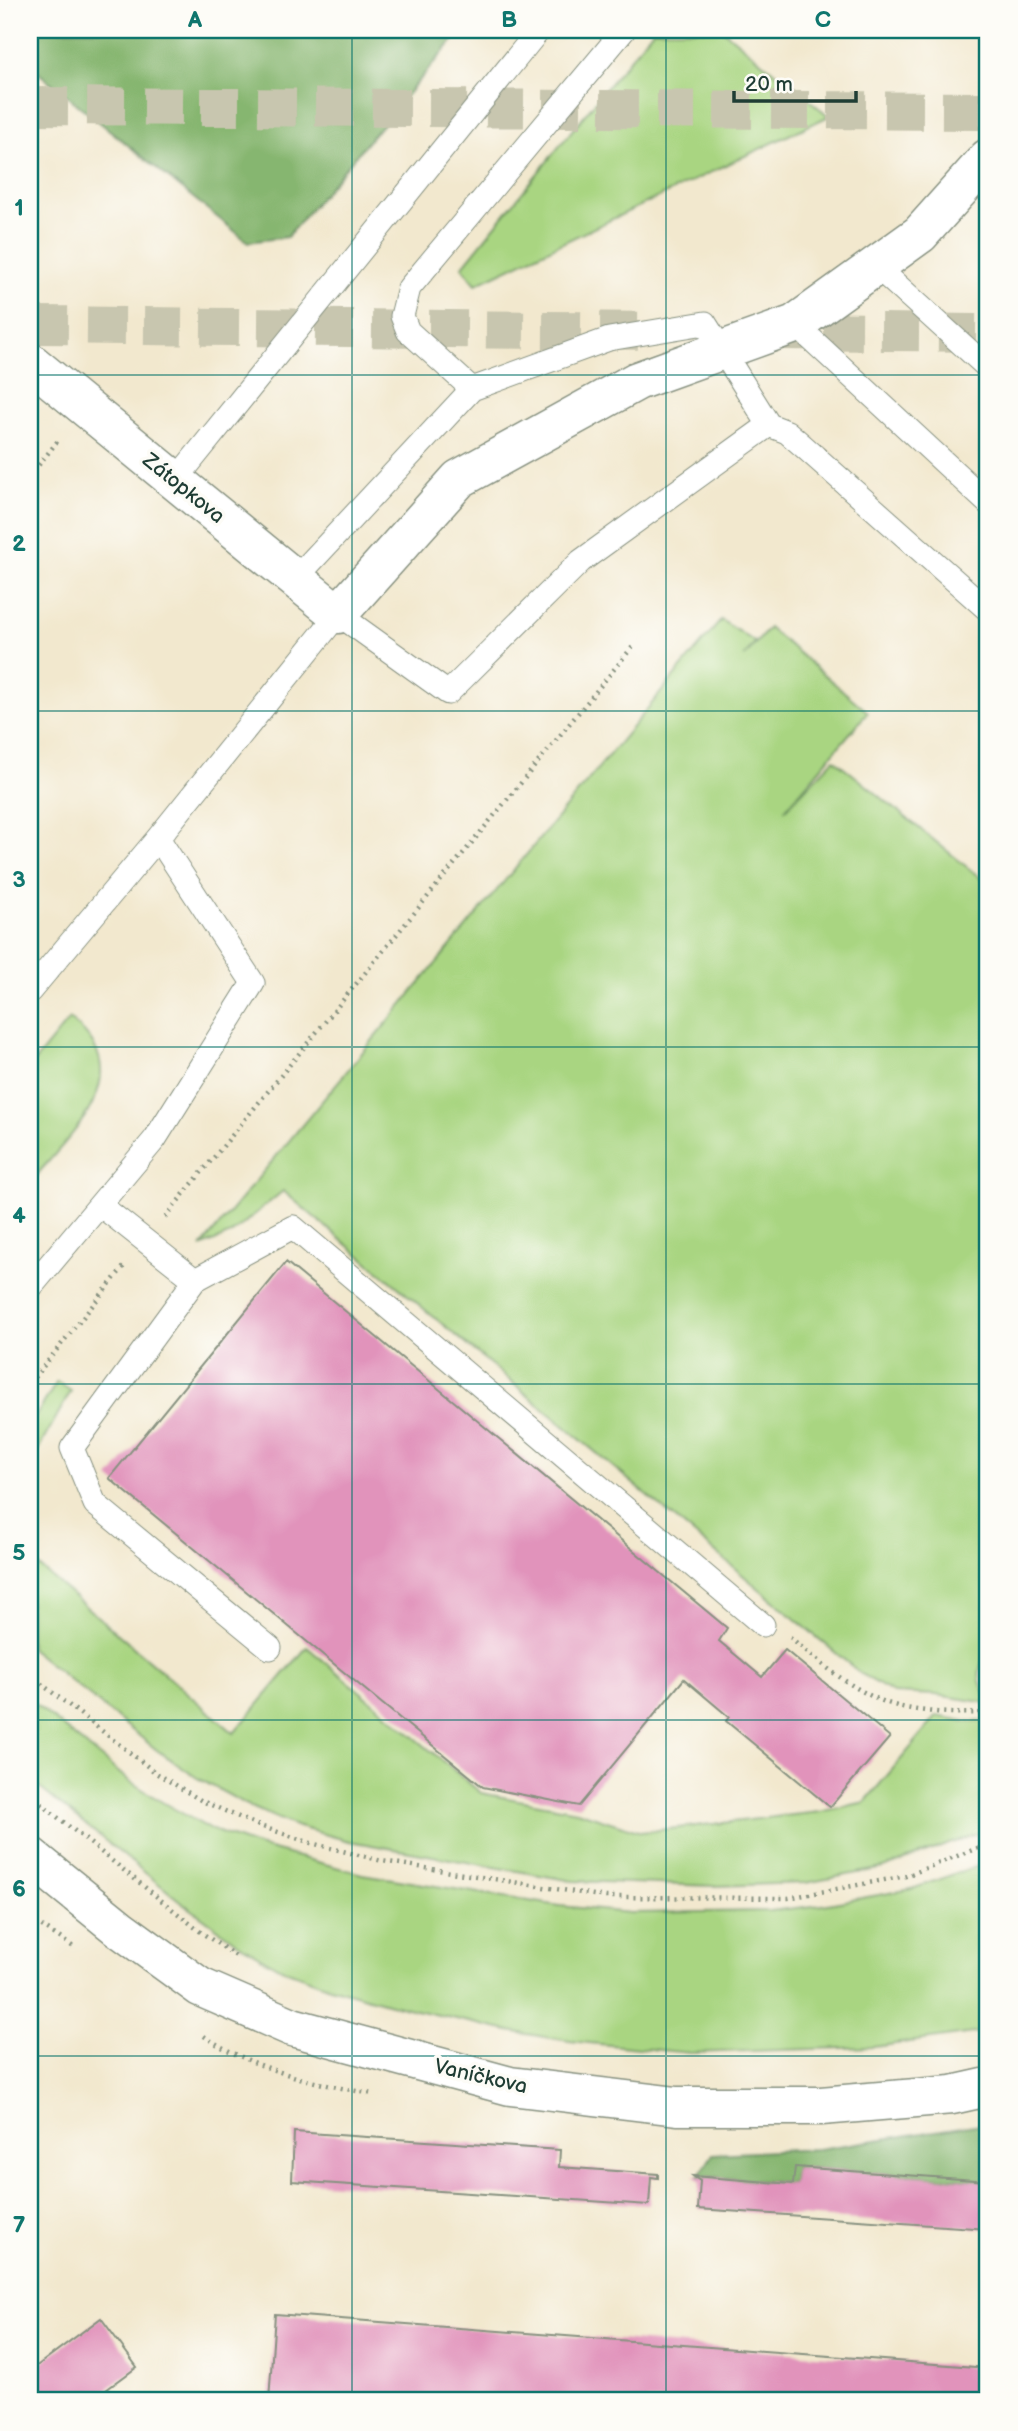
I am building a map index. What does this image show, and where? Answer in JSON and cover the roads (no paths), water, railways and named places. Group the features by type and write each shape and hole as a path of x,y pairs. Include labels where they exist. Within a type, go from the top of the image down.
{"street":[{"path":"338,614 459,480 637,381 795,324 920,234 988,158"},
{"name":"Zátopkova","path":"30,362 338,614"},
{"name":"Vaníčkova","path":"30,1856 119,1928 200,1987 292,2027 510,2086 690,2106 821,2106 952,2095 988,2087"}],"lane":[{"path":"175,481 538,30"},
{"path":"472,389 408,331 402,316 409,288 624,30"},
{"path":"877,267 988,368"},
{"path":"295,579 472,389 609,339 705,323 769,425 787,432 988,610"},
{"path":"795,324 988,503"},
{"path":"30,991 158,838 338,614 448,693 581,561 769,425"},
{"path":"30,1288 155,1139 253,983 158,838"},
{"path":"100,1205 195,1280"},
{"path":"270,1648 96,1504 72,1448 195,1280 293,1227 763,1625"}],"tunnel":[{"path":"30,106 988,111"},
{"path":"30,325 654,331"},
{"path":"767,331 988,333"}]}
